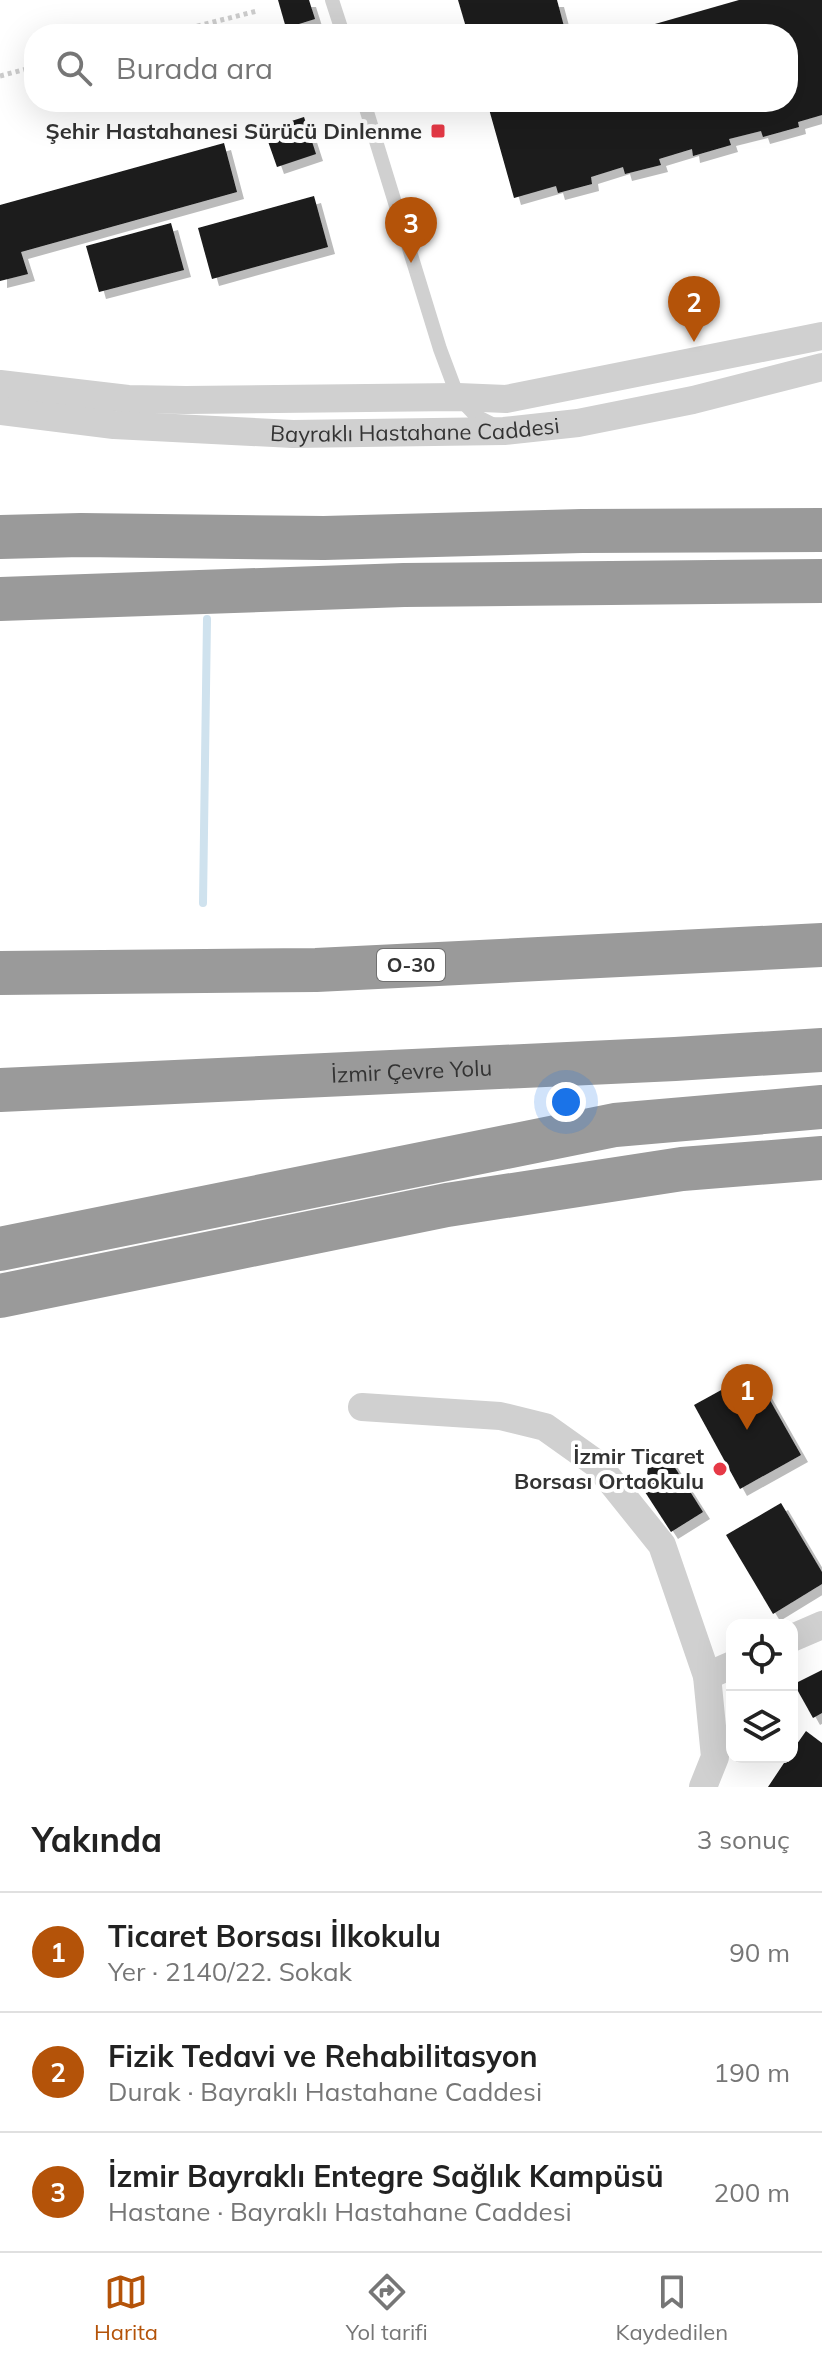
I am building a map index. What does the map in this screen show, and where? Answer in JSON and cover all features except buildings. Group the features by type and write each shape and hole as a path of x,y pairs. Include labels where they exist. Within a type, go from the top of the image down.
{"highway":[{"path":"0,537 324,538 582,531 822,530"},
{"path":"0,599 404,585 822,581"},
{"name":"O-30","path":"0,973 316,970 822,945"},
{"name":"İzmir Çevre Yolu","path":"0,1090 822,1050"},
{"path":"0,1249 615,1125 822,1107"},
{"path":"0,1296 447,1205 682,1169 822,1158"}],"street":[{"name":"Bayraklı Hastahane Caddesi","path":"0,384 128,399 506,399 822,336"},
{"name":"Bayraklı Hastahane Caddesi","path":"0,411 114,425 293,434 504,431 578,423 693,400 822,367"},
{"path":"362,1407 500,1416 545,1427 597,1464 662,1545 720,1671 715,1757 703,1787"},
{"path":"798,1635 822,1625"}],"lane":[{"path":"332,0 340,24"},
{"path":"367,112 440,349 458,397 476,416 504,431"}],"path":[{"path":"206,24 257,11"},
{"path":"0,76 24,70"}],"waterway":[{"path":"203,903 207,619"}],"place":[{"name":"Şehir Hastahanesi Sürücü Dinlenme","path":"438,131"},
{"name":"İzmir Bayraklı Entegre Sağlık Kampüsü","path":"411,263"},
{"name":"Fizik Tedavi ve Rehabilitasyon","path":"694,342"},
{"name":"Ticaret Borsası İlkokulu","path":"747,1430"},
{"name":"İzmir Ticaret Borsası Ortaokulu","path":"720,1469"}]}
